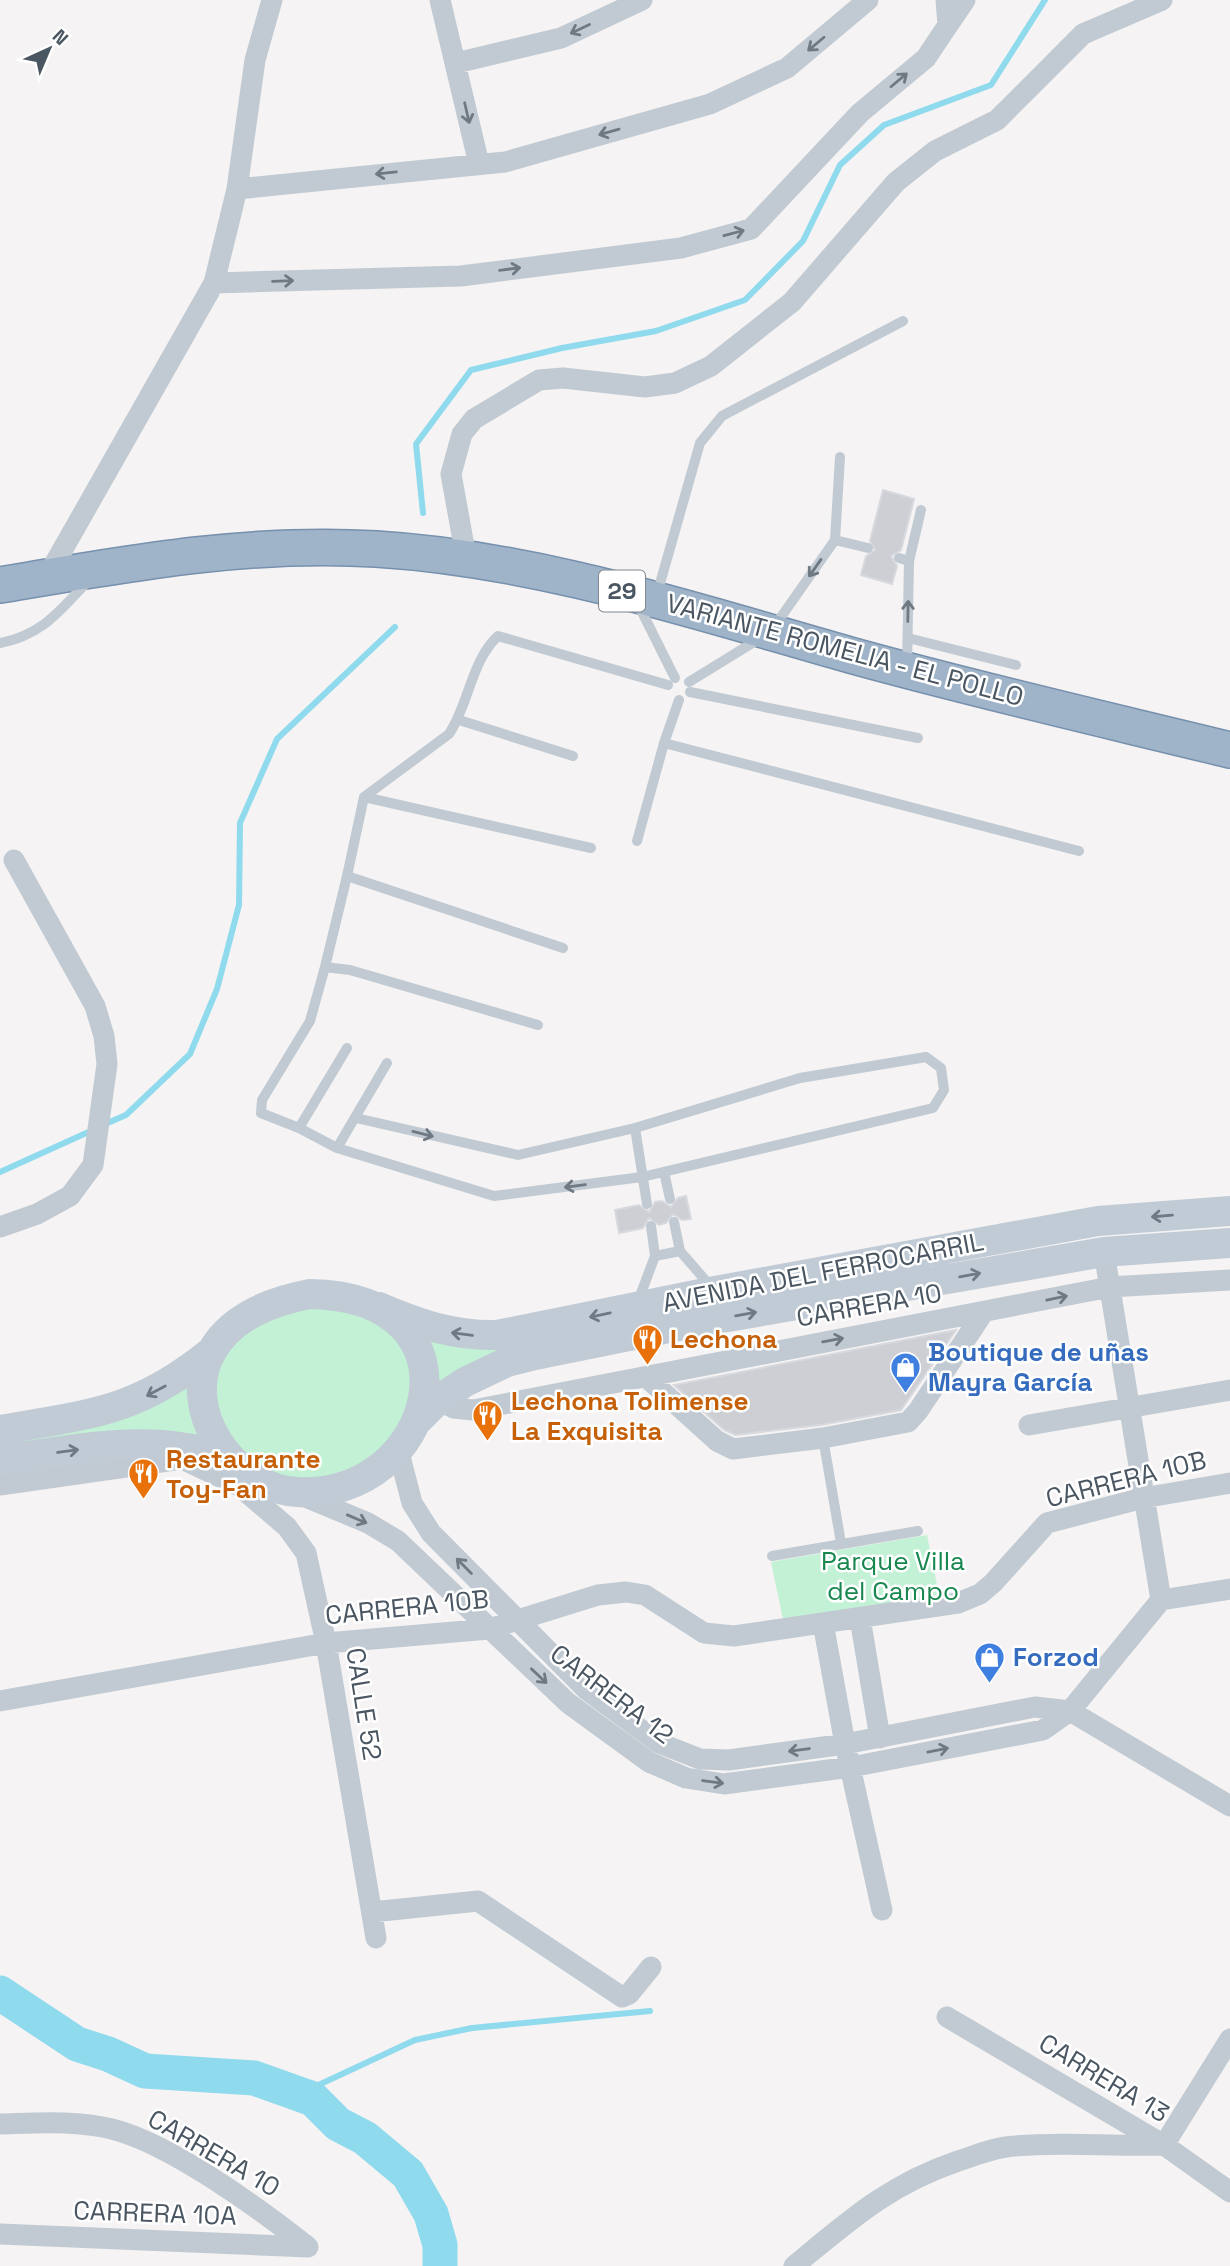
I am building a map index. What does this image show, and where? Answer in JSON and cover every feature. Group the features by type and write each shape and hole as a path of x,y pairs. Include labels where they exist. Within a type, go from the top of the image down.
{"highway":[{"name":"VARIANTE ROMELIA - EL POLLO","path":"0,585 101,567 229,550 377,549 466,557 645,596 770,633 907,654 1230,750"}],"main road":[{"name":"AVENIDA DEL FERROCARRIL","path":"379,1307 426,1327 472,1336 530,1330 715,1291 1098,1221 1230,1211"},
{"name":"AVENIDA DEL FERROCARRIL","path":"417,1421 438,1400 486,1371 535,1356 693,1323 1104,1252 1230,1243"},
{"path":"0,1430 127,1405 176,1380 211,1352 244,1318 287,1298 334,1295 379,1307 404,1327 420,1354 426,1383 423,1409 398,1449 376,1469 351,1482 323,1490 294,1492 260,1480 214,1453 135,1444 0,1460"},
{"path":"211,1352 204,1380 205,1410 214,1437 230,1460"}],"street":[{"path":"47,577 215,283 237,189 255,60 272,0"},
{"path":"440,0 479,164"},
{"path":"456,63 561,38 642,0"},
{"path":"237,189 505,162 710,104 787,68 868,0"},
{"path":"946,0 947,25"},
{"path":"215,283 461,276 681,248 751,229 860,113 926,58 965,0"},
{"path":"466,557 451,474 462,435 474,419 539,380 563,378 645,387 676,383 711,366 792,302 896,182 935,151 997,120 1083,34 1162,0"},
{"path":"0,1227 37,1214 70,1196 93,1165 107,1064 104,1036 95,1006 14,860"},
{"path":"1104,1252 1161,1600"},
{"name":"CARRERA 10","path":"438,1400 454,1408 473,1410 1111,1287 1230,1280"},
{"path":"646,1377 718,1441 733,1449 823,1438 908,1422 983,1313"},
{"path":"1029,1425 1230,1390"},
{"name":"CARRERA 12","path":"398,1449 412,1503 421,1521 587,1690 659,1742 700,1759 729,1760 880,1738 1035,1707 1070,1712 1230,1806"},
{"name":"CALLE 52","path":"0,1485 182,1459 239,1486 287,1527 306,1553 326,1643 376,1938"},
{"name":"CARRERA 10B","path":"0,1701 326,1643 489,1629 598,1595 626,1592 645,1595 704,1633 717,1636 958,1603 981,1594 1047,1523 1143,1498 1230,1483"},
{"name":"CARRERA 12","path":"294,1492 368,1523 398,1541 569,1703 649,1762 686,1778 723,1784 851,1767 1043,1730 1070,1712"},
{"path":"1070,1712 1161,1600 1230,1589"},
{"path":"860,1618 880,1738"},
{"path":"823,1623 845,1744 882,1910"},
{"path":"649,1762 659,1742"},
{"path":"372,1912 478,1901 622,1997 629,1994 651,1967"},
{"name":"CARRERA 13","path":"947,2017 1164,2145 1230,2192"},
{"path":"793,2266 871,2203 897,2186 924,2172 984,2152 1012,2146 1052,2144 1164,2145 1230,2039"},
{"name":"CARRERA 10","path":"0,2124 70,2123 110,2128 137,2136 225,2188 308,2257"},
{"name":"CARRERA 10A","path":"0,2234 308,2257"}],"lane":[{"path":"679,700 670,695 672,681 645,596 700,443 722,416 798,373 903,321"},
{"path":"637,841 664,743 679,700 690,687 770,633 835,540 840,457"},
{"path":"922,510 904,560 907,654 1016,665"},
{"path":"835,540 868,548"},
{"path":"0,643 22,639 39,630 101,567"},
{"path":"356,1118 518,1155 635,1128 800,1078 926,1057 941,1068 944,1090 933,1108 664,1172 494,1196 337,1148 299,1128 261,1113 262,1100 310,1021 364,797 449,734 458,720 487,646 498,636 690,687 918,738"},
{"path":"458,720 573,756"},
{"path":"664,743 1079,851"},
{"path":"364,797 591,848"},
{"path":"347,876 563,948"},
{"path":"325,967 349,970 538,1025"},
{"path":"299,1128 347,1048"},
{"path":"337,1148 387,1063"},
{"path":"635,1128 647,1204"},
{"path":"664,1172 670,1199"},
{"path":"674,1222 680,1251 715,1291"},
{"path":"636,1308 655,1256 651,1227"},
{"path":"655,1256 680,1251"},
{"path":"823,1438 841,1543"},
{"path":"772,1556 918,1531"}],"green space":[{"path":"287,1298 497,1335 507,1362 337,1488 244,1471 0,1460 0,1430 108,1411"},
{"name":"Parque Villa del Campo","path":"927,1535 941,1605 785,1629 771,1562"}],"building":[{"path":"883,490 914,499 901,550 891,556 897,566 892,584 861,575 866,556 875,550 870,541"},
{"path":"686,1196 691,1219 682,1220 673,1214 666,1223 659,1225 649,1218 643,1228 619,1233 615,1210 639,1205 649,1212 655,1202 662,1201 671,1207 678,1198"},
{"path":"956,1330 901,1410 821,1425 735,1435 724,1430 674,1385"}],"waterway":[{"path":"423,513 416,444 471,370 562,348 656,331 745,300 803,241 840,165 884,125 991,85 1045,0"},
{"path":"103,1125 126,1115 190,1054 217,989 239,905 240,823 277,739 395,627"},
{"path":"0,1172 93,1130"},
{"path":"0,1993 77,2044 108,2054 145,2071 254,2078 313,2099 338,2124 365,2138 408,2174 431,2214 440,2245 440,2266"},
{"path":"297,2095 415,2040 472,2028 650,2011"}],"place":[{"name":"Lechona","path":"647,1366"},
{"name":"Boutique de uñas Mayra García","path":"905,1394"},
{"name":"Lechona Tolimense La Exquisita","path":"488,1443"},
{"name":"Restaurante Toy-Fan","path":"143,1501"},
{"name":"Forzod","path":"990,1684"}]}
